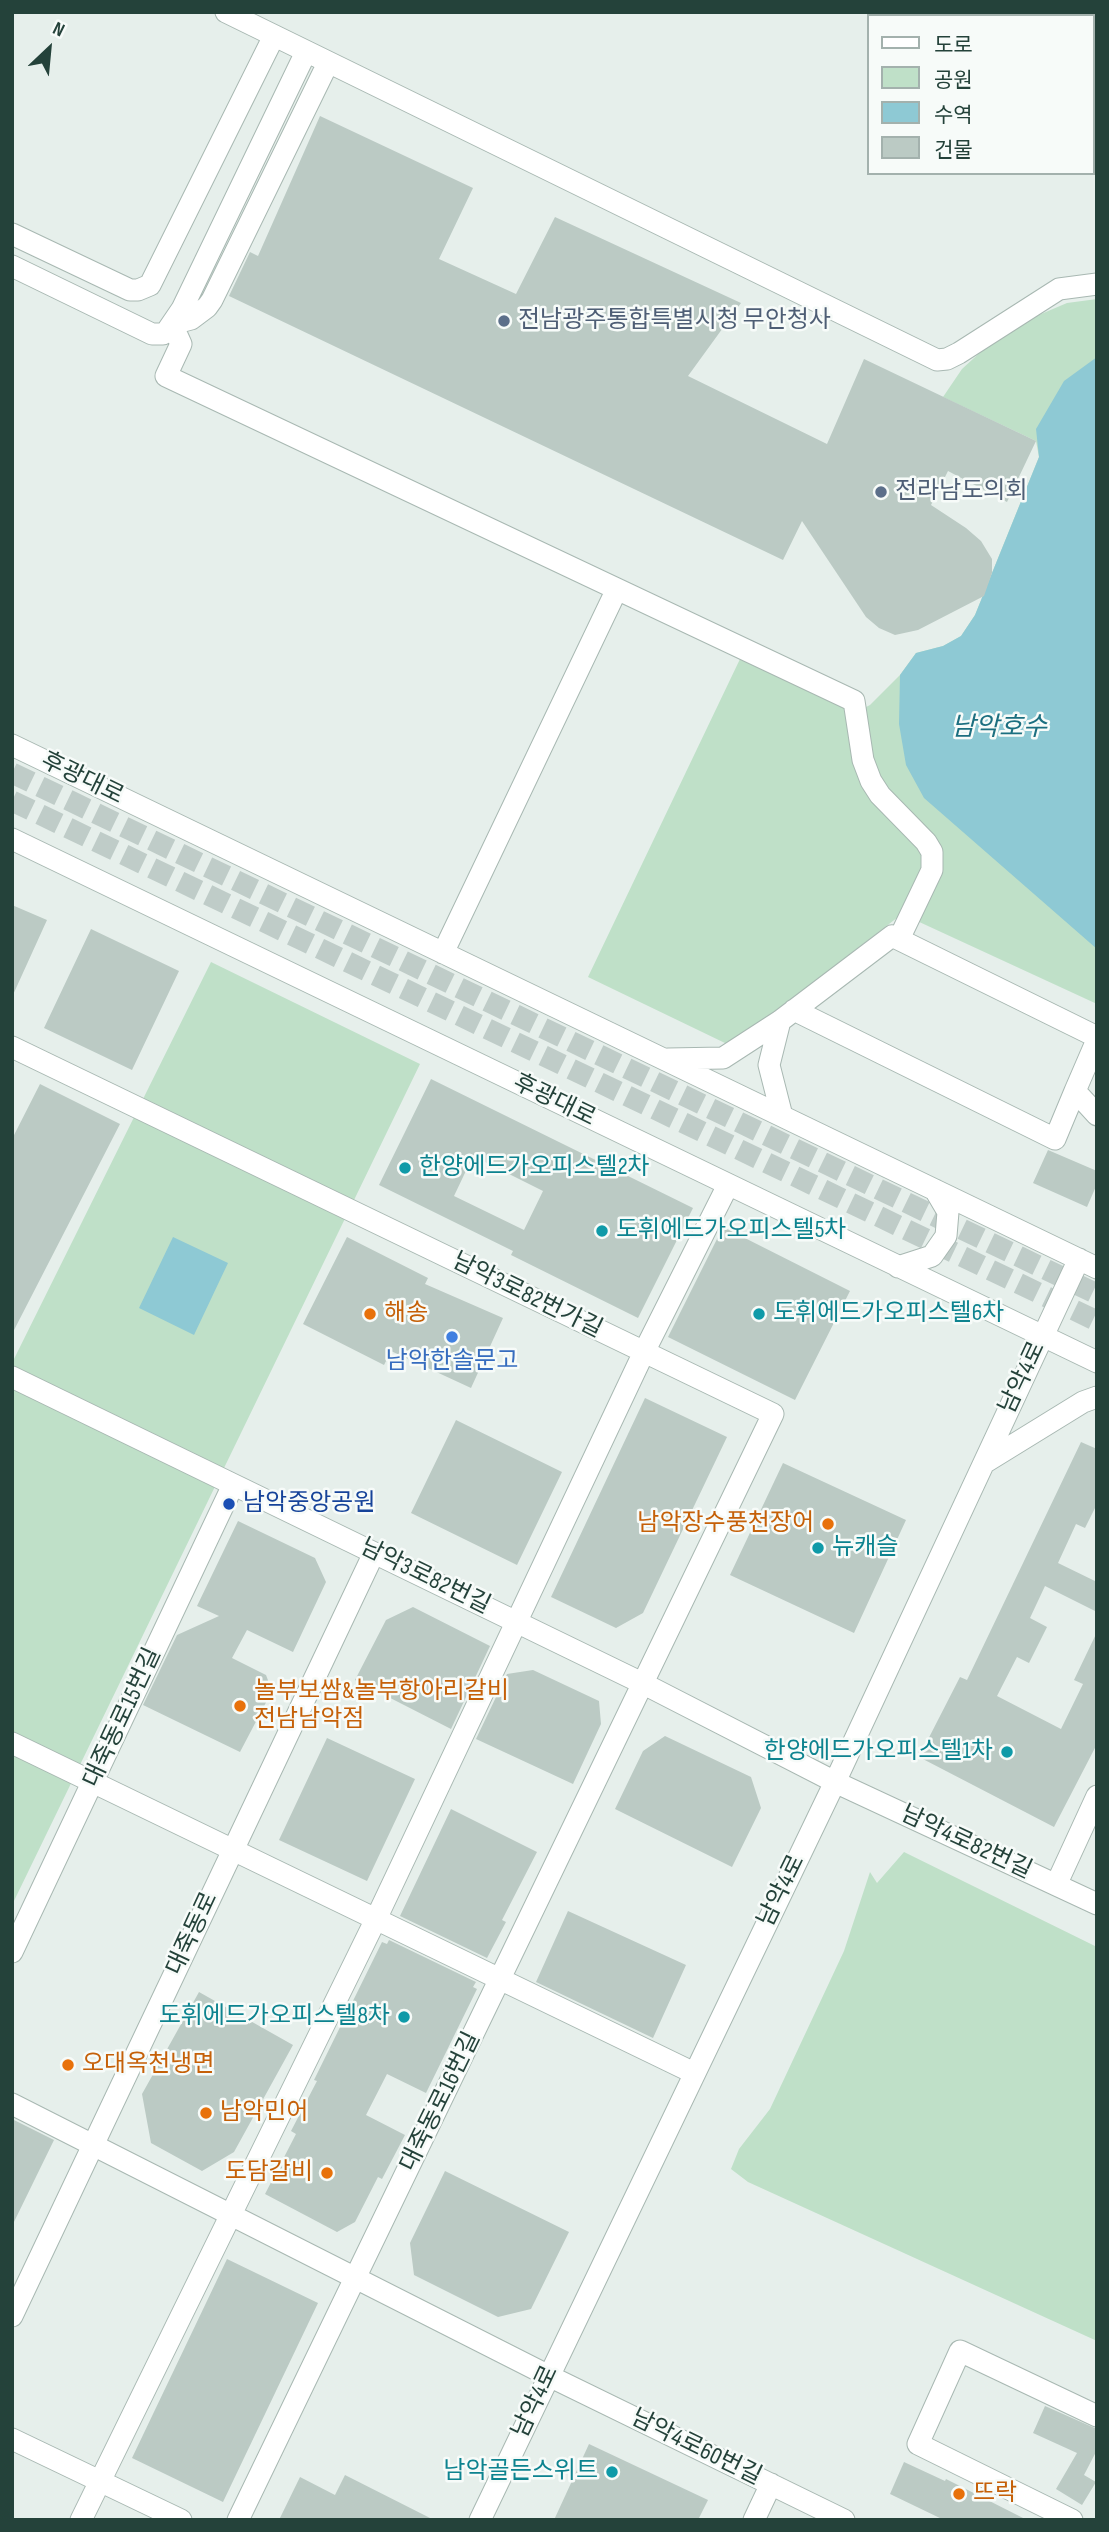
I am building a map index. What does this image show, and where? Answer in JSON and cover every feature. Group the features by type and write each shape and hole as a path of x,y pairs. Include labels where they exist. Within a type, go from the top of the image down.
{"street":[{"path":"226,12 937,360 947,359 1059,289 1097,284"},
{"path":"12,234 130,290 150,285 274,36"},
{"path":"12,266 152,334 163,334 173,324 306,52"},
{"path":"173,324 191,319 212,300 328,63"},
{"path":"173,324 181,344 166,376 854,701 863,760 871,780 880,795 926,842 932,852 932,870 899,939"},
{"path":"443,953 617,589"},
{"name":"후광대로","path":"12,745 1088,1264"},
{"name":"후광대로","path":"12,839 1097,1362"},
{"path":"662,1059 723,1058 787,1016 892,936 1097,1039 1055,1139 787,1016"},
{"path":"782,1116 769,1065 787,1016"},
{"name":"남악3로82번가길","path":"12,1047 773,1415 644,1684"},
{"path":"1075,1091 1097,1115"},
{"path":"82,2520 376,1919 644,1352 727,1185"},
{"path":"898,1267 932,1256 946,1236 948,1212 935,1190"},
{"name":"남악4로","path":"480,2520 835,1782 1042,1336 1088,1264"},
{"name":"남악3로82번길","path":"12,1377 644,1684 835,1782"},
{"path":"984,1462 1083,1402 1097,1397"},
{"name":"대죽동로15번길","path":"12,1952 233,1485"},
{"name":"대죽동로","path":"12,2316 374,1553"},
{"name":"대죽동로16번길","path":"238,2520 644,1684"},
{"path":"12,1743 694,2073"},
{"name":"남악4로82번길","path":"835,1782 1097,1904"},
{"path":"1056,1885 1097,1796"},
{"name":"남악4로60번길","path":"12,2104 548,2376 844,2520"},
{"path":"1072,2520 918,2444 960,2351 1097,2416"},
{"path":"12,2439 181,2520"},
{"path":"754,2520 771,2484"}],"green space":[{"path":"1097,299 1097,1004 902,914 763,1021 727,1044 588,977 740,659 843,707 862,709 870,705 900,675 916,653 943,646 961,636 975,615 1039,457 1036,441 943,397 962,369 998,336 1067,303"},
{"path":"211,962 420,1064 12,1905 12,1363"},
{"path":"904,1852 1097,1947 1097,2341 748,2182 731,2169 739,2149 770,2109 844,1951 870,1872 877,1883"}],"water":[{"name":"남악호수","path":"1097,357 1097,949 924,798 906,765 899,724 900,675 916,653 943,646 961,636 975,615 1039,457 1036,429 1064,381"},
{"path":"173,1237 228,1263 194,1335 139,1308"}],"building":[{"name":"전남광주통합특별시청 무안청사","path":"320,116 473,188 439,259 516,294 555,217 741,303 688,376 827,444 864,359 1036,441 1007,502 948,471 931,505 981,541 992,559 992,573 984,596 918,630 895,635 879,628 866,617 802,521 783,560 229,296 250,252 258,256"},
{"path":"12,905 47,920 12,997"},
{"path":"91,929 179,971 132,1070 44,1028"},
{"path":"431,1079 693,1208 638,1318 511,1255 513,1251 379,1185","holes":["473,1156 543,1191 524,1230 454,1196"]},
{"path":"40,1084 120,1124 12,1334 12,1139"},
{"path":"1048,1150 1097,1171 1097,1184 1087,1207 1033,1183"},
{"name":"도휘에드가오피스텔6차","path":"723,1227 850,1291 795,1400 668,1337"},
{"path":"347,1237 428,1278 425,1284 503,1318 471,1388 391,1351 384,1365 303,1324"},
{"path":"645,1398 727,1437 643,1613 616,1628 551,1597"},
{"path":"456,1420 562,1472 517,1565 411,1513"},
{"path":"1081,1442 1097,1449 1097,1504 1085,1528 1076,1524 1058,1563 1097,1582 1097,1612 1045,1586 1030,1618 1047,1627 1029,1663 1017,1657 997,1696 1061,1729 1083,1684 1074,1680 1097,1632 1097,1744 1054,1827 919,1757 960,1677 967,1680"},
{"name":"뉴캐슬","path":"783,1463 906,1520 854,1633 730,1575"},
{"path":"238,1521 315,1558 326,1582 293,1652 247,1630 232,1658 266,1675 272,1691 240,1752 143,1705 177,1635 219,1616 197,1606"},
{"path":"413,1607 490,1646 451,1729 355,1680 386,1620"},
{"path":"533,1670 599,1701 601,1724 573,1784 476,1739 507,1674"},
{"path":"665,1736 751,1777 761,1808 732,1867 615,1809 643,1751"},
{"path":"327,1738 415,1779 367,1881 279,1840"},
{"path":"451,1809 537,1852 502,1920 506,1922 487,1958 400,1916"},
{"path":"568,1911 686,1965 653,2038 536,1982"},
{"path":"389,1940 476,1982 473,1987 477,1989 426,2093 387,2074 366,2115 405,2135 382,2179 378,2177 355,2222 337,2232 265,2194 296,2134 291,2131 317,2081 314,2080 382,1942 387,1944"},
{"path":"199,1992 293,2045 234,2152 202,2171 151,2143 142,2094"},
{"path":"12,2119 54,2140 12,2226"},
{"path":"445,2171 569,2232 531,2309 498,2317 414,2275 410,2243"},
{"path":"227,2259 318,2303 223,2502 132,2458"},
{"path":"1045,2406 1097,2429 1097,2450 1084,2475 1096,2482 1082,2505 1056,2489 1077,2453 1033,2433"},
{"name":"남악골든스위트","path":"589,2444 708,2500 698,2520 554,2520"},
{"path":"904,2462 945,2481 946,2479 1027,2520 944,2520 890,2494"},
{"path":"345,2475 434,2520 279,2520 300,2477 335,2495"}],"tunnel":[{"path":"12,773 1097,1294"},
{"path":"12,801 1097,1321"}],"place":[{"name":"전남광주통합특별시청 무안청사","path":"504,321"},
{"name":"전라남도의회","path":"881,492"},
{"name":"한양에드가오피스텔2차","path":"405,1168"},
{"name":"도휘에드가오피스텔5차","path":"602,1231"},
{"name":"해송","path":"370,1314"},
{"name":"도휘에드가오피스텔6차","path":"759,1314"},
{"name":"남악한솔문고","path":"452,1337"},
{"name":"남악중앙공원","path":"229,1504"},
{"name":"남악장수풍천장어","path":"828,1524"},
{"name":"뉴캐슬","path":"818,1548"},
{"name":"놀부보쌈&놀부항아리갈비 전남남악점","path":"240,1706"},
{"name":"한양에드가오피스텔1차","path":"1007,1752"},
{"name":"도휘에드가오피스텔8차","path":"404,2017"},
{"name":"오대옥천냉면","path":"68,2065"},
{"name":"남악민어","path":"206,2113"},
{"name":"도담갈비","path":"327,2173"},
{"name":"남악골든스위트","path":"612,2472"},
{"name":"뜨락","path":"959,2494"}]}
